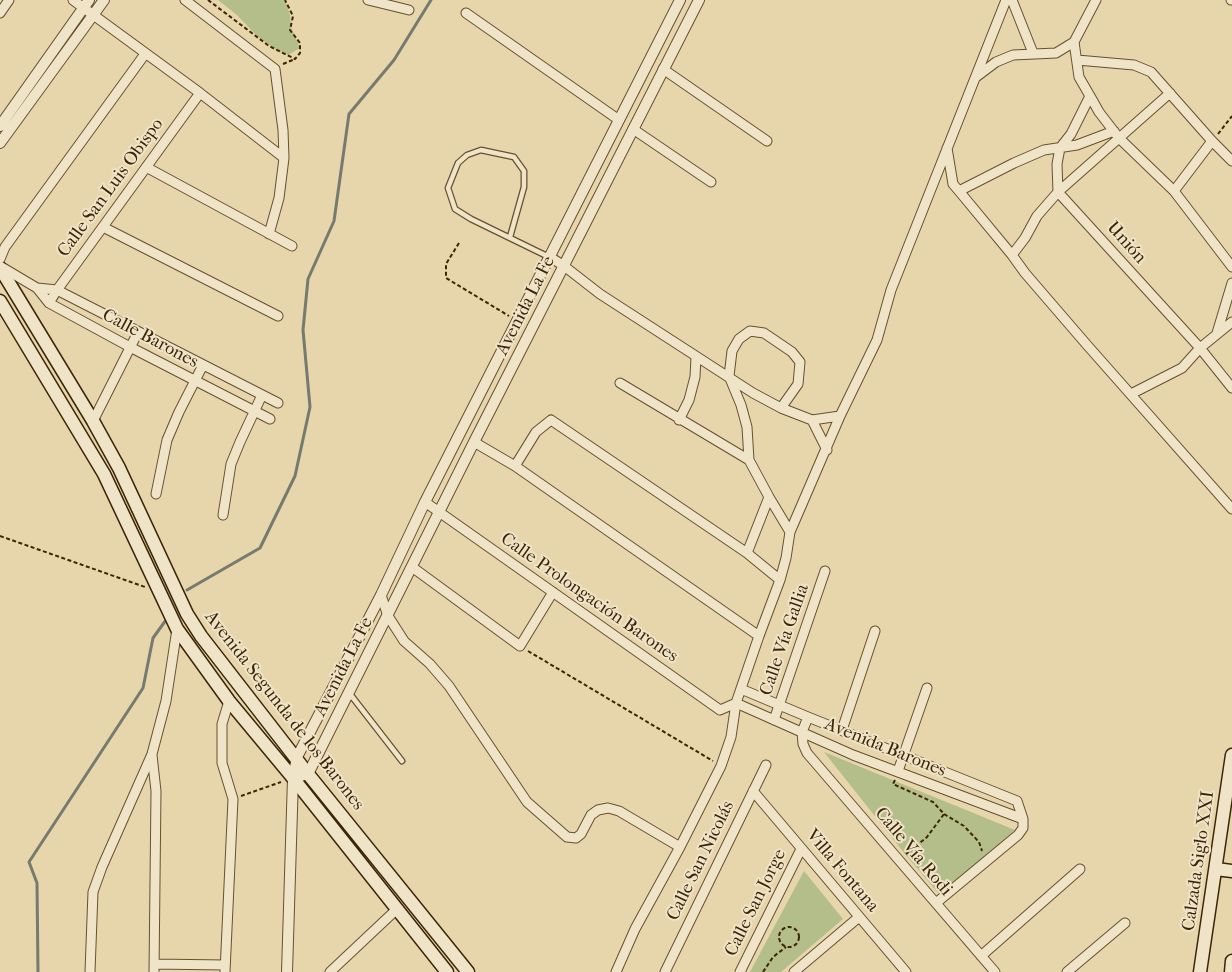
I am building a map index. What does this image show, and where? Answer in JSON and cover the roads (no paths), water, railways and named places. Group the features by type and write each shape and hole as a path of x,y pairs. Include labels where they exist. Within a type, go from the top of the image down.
{"main road":[{"name":"Avenida Segunda de los Barones","path":"0,267 93,421 119,468 187,614 223,665 308,774 468,972"},
{"name":"Avenida Segunda de los Barones","path":"0,301 104,474 177,629 229,701 293,778 447,972"},
{"name":"Calzada Siglo XXI","path":"1200,972 1232,755"},
{"path":"1216,869 1232,872"},
{"path":"1230,972 1232,961"}],"street":[{"path":"0,13 9,0"},
{"path":"73,0 86,4 93,15 200,92 284,158"},
{"path":"0,126 20,107 104,0"},
{"path":"185,0 275,69 283,130 284,158 280,198 269,234"},
{"path":"368,0 409,10"},
{"name":"Avenida La Fe","path":"287,972 293,778 296,757 380,595 425,502 680,0"},
{"path":"616,972 634,929 680,848 721,766 731,737 736,703 780,580 790,532 840,416 876,340 891,290 1006,0"},
{"path":"1012,0 1033,53"},
{"path":"975,78 996,62 1014,55 1056,53 1074,42 1096,0"},
{"name":"Avenida La Fe","path":"308,774 697,1"},
{"path":"0,142 20,107 86,4"},
{"path":"466,13 619,120"},
{"path":"1074,42 1080,77 1099,112 1117,135 1174,191 1232,267"},
{"path":"0,258 5,247 145,54"},
{"path":"1076,60 1134,65 1151,72 1232,161"},
{"path":"663,69 767,141"},
{"name":"Calle San Luis Obispo","path":"49,303 200,92"},
{"path":"1012,255 1025,238 1037,216 1058,192 1117,135 1170,93"},
{"path":"1058,192 1057,164 1060,148 1071,134 1090,96"},
{"path":"633,129 711,182"},
{"path":"959,191 1044,150 1117,135"},
{"path":"1174,191 1212,141"},
{"path":"947,148 953,184 1062,316 1232,509"},
{"path":"146,167 292,246"},
{"name":"Unión","path":"1058,192 1200,348 1232,388"},
{"path":"103,227 278,316"},
{"path":"550,257 600,294 753,393 781,408 812,420 840,416"},
{"name":"Calle Barones","path":"0,267 36,288 49,303 195,381 270,418"},
{"path":"1217,334 1232,283"},
{"name":"Calle Barones","path":"36,288 57,290 278,403"},
{"path":"1131,394 1182,368 1200,348 1232,322"},
{"path":"781,408 798,384 800,362 792,352 764,333 750,330 739,339 732,351 729,376 741,405 747,427 749,460 790,532"},
{"path":"93,421 138,332"},
{"path":"679,420 689,400 695,376 696,357"},
{"path":"156,494 167,440 203,366"},
{"path":"620,383 679,420 749,460"},
{"path":"223,515 232,464 262,395"},
{"path":"515,466 536,432 551,420 748,553 780,580"},
{"path":"812,420 826,450"},
{"path":"474,442 515,466 759,636"},
{"path":"748,553 769,497"},
{"name":"Calle Prolongación Barones","path":"425,502 720,710 736,703"},
{"path":"412,567 520,646 553,592"},
{"name":"Calle Vía Gallia","path":"774,720 825,571"},
{"path":"380,595 388,616 404,641 430,664 448,686 527,802 567,837 576,838 581,834 591,816 598,810 608,808 619,811 680,848"},
{"path":"90,972 93,892 112,842 152,754 166,701 177,629"},
{"path":"842,730 875,631"},
{"path":"898,771 927,688"},
{"name":"Avenida Barones","path":"741,689 808,718 1017,801 1023,819"},
{"path":"152,754 156,791 154,968 225,968 233,799 222,763 222,724 229,701"},
{"name":"Avenida Barones","path":"736,703 854,755 1023,819"},
{"path":"802,732 808,718"},
{"name":"Calle Vía Rodi","path":"802,732 803,744 807,753 995,972"},
{"name":"Calle San Nicolás","path":"665,972 766,765"},
{"path":"293,778 308,774"},
{"name":"Villa Fontana","path":"753,791 902,971"},
{"path":"936,903 1018,836 1023,828 1023,819"},
{"name":"Calle San Jorge","path":"740,972 801,849"},
{"path":"981,956 1080,869"},
{"path":"330,972 397,909"},
{"path":"794,972 859,917"},
{"path":"1068,972 1125,923"}],"lane":[{"path":"510,237 524,187 524,172 514,157 481,150 467,155 458,163 448,188 455,209 471,219 550,257"},
{"path":"349,693 402,761"}],"waterway":[{"path":"187,590 260,548 295,476 310,407 303,330 308,279 334,221 349,114 394,60 431,0"},
{"path":"38,972 37,883 29,862 143,688 153,638 166,620"}]}
